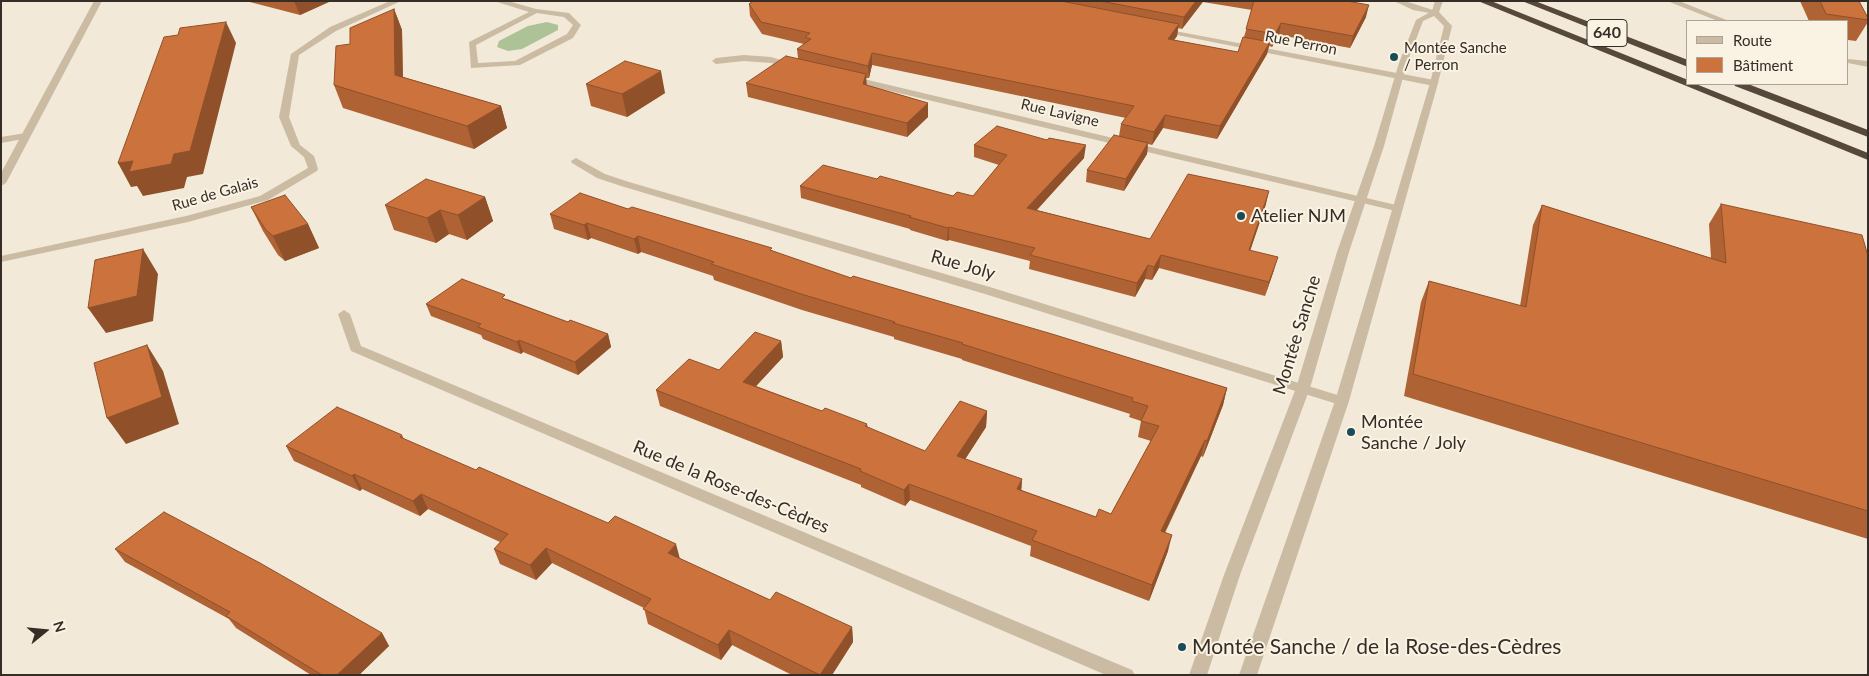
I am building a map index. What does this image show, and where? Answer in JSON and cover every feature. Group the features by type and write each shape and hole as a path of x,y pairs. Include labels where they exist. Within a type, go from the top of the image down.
{"highway":[{"name":"640","path":"1482,1 1686,83"},
{"name":"640","path":"1526,1 1686,63"},
{"name":"640","path":"1691,85 1868,156"},
{"path":"1742,85 1868,134"}],"street":[{"path":"1,183 98,1"},
{"name":"Rue de Galais","path":"1,259 188,219 264,198 313,169 309,156 296,146 284,118 296,54 333,29 397,1"},
{"path":"498,1 536,11 566,15 578,25 570,36 517,63 474,66 472,44 536,11"},
{"path":"1248,675 1342,401 1396,208 1434,83 1448,26 1435,12 1413,8 1398,1"},
{"name":"Montée Sanche","path":"1198,675 1235,566 1303,388 1399,76 1420,20 1435,12 1439,1"},
{"path":"1671,1 1722,20"},
{"name":"Rue Perron","path":"1152,28 1434,83"},
{"path":"716,61 744,58 771,60 807,68"},
{"path":"1849,61 1868,64"},
{"name":"Rue Lavigne","path":"843,77 1396,208"},
{"path":"1,140 26,136"},
{"name":"Rue Joly","path":"576,161 601,176 625,184 998,294 1342,401"},
{"name":"Rue de la Rose-des-Cèdres","path":"344,314 355,348 1126,675"}],"green space":[{"path":"547,22 558,25 558,30 522,49 508,51 497,47 499,41 528,26"}],"building":[{"path":"753,1 1061,1 1179,24 1168,39 1238,52 1243,37 1270,42 1220,126 1165,115 1154,132 1121,124 1134,106 872,53 868,66 797,49 811,39 805,37 810,33 761,22 749,4"},
{"path":"1100,1 1196,1 1184,17"},
{"path":"1254,1 1347,1 1369,5 1353,36 1281,23 1275,34 1246,29"},
{"path":"1820,1 1859,1 1868,20 1826,14"},
{"path":"394,9 395,75 501,106 467,126 334,85 336,46 350,44 350,28"},
{"path":"226,22 190,151 174,154 171,164 129,172 133,161 118,163 164,37 178,35 180,28"},
{"path":"786,56 866,74 863,84 928,103 907,123 746,83"},
{"path":"625,61 661,71 622,94 586,84"},
{"path":"997,126 1047,140 1049,138 1086,145 1027,208 1150,239 1188,174 1269,191 1249,250 1278,257 1269,282 1161,255 1154,267 1148,265 1137,283 1030,255 1035,248 948,228 800,186 823,165 877,179 880,176 953,196 957,192 973,196 1007,155 974,145"},
{"path":"1114,135 1148,143 1126,179 1087,170"},
{"path":"426,179 485,197 458,215 440,210 427,218 385,205"},
{"path":"580,193 628,209 632,207 772,248 770,250 851,278 853,276 1052,334 1227,388 1207,441 1205,440 1161,531 1172,535 1152,585 1032,540 1037,531 909,484 904,490 860,471 861,469 656,390 689,359 719,370 755,332 781,341 743,382 822,411 825,408 867,424 865,426 925,451 960,401 987,411 957,456 1022,479 1017,489 1096,517 1099,509 1111,514 1159,426 1141,421 1148,406 1132,401 1133,398 711,264 714,262 638,236 634,239 587,223 584,225 550,214"},
{"path":"285,195 308,224 273,236 266,230 251,207"},
{"path":"1721,204 1862,235 1868,256 1868,511 1413,374 1429,281 1526,307 1542,205 1726,263"},
{"path":"143,249 137,296 88,308 95,260"},
{"path":"462,279 505,295 502,298 568,322 570,320 608,334 575,362 519,340 517,342 478,327 481,324 426,304"},
{"path":"147,345 162,397 107,418 94,363"},
{"path":"337,407 476,470 479,467 608,523 615,516 676,544 668,553 770,600 776,592 852,627 820,675 729,630 718,645 643,609 651,599 546,548 530,565 494,549 508,534 421,494 413,501 286,446"},
{"path":"164,512 260,563 382,633 337,675 322,675 226,616 230,612 115,549"}],"place":[{"name":"Montée Sanche / Perron","path":"1394,57"},
{"name":"Atelier NJM","path":"1241,216"},
{"name":"Montée Sanche / Joly","path":"1351,432"},
{"name":"Montée Sanche / de la Rose-des-Cèdres","path":"1182,647"}]}
